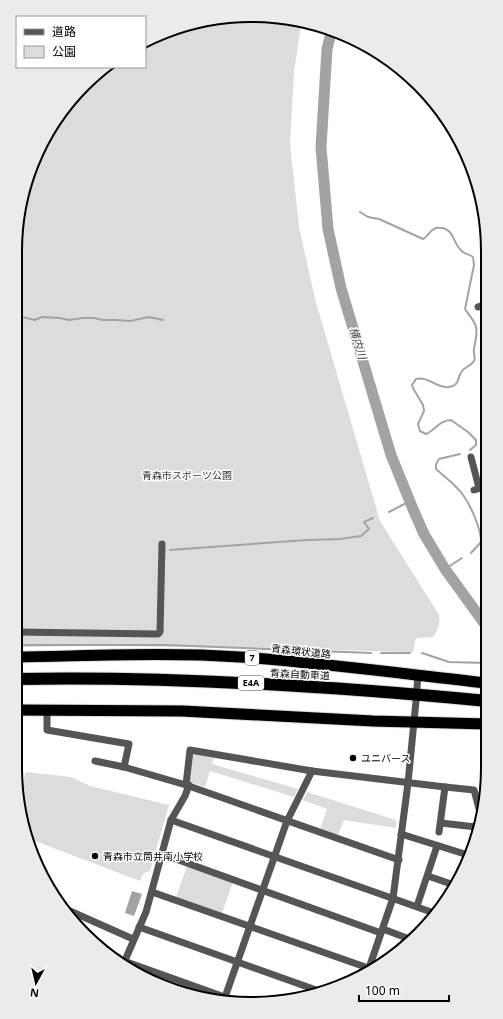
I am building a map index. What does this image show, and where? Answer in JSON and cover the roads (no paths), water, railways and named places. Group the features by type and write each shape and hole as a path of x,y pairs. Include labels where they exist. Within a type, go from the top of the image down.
{"highway":[{"name":"青森環状道路","path":"22,656 169,655 238,657 481,682"},
{"name":"青森自動車道","path":"22,679 111,679 316,686 481,700"},
{"path":"22,710 182,711 481,724"}],"street":[{"path":"471,457 477,489 481,488"},
{"path":"22,632 158,634 160,632 162,544"},
{"path":"417,688 418,675"},
{"path":"371,963 393,898 408,783 416,701"},
{"path":"47,710 47,730 129,744 124,767"},
{"path":"125,959 146,912 171,820 185,796 190,750 312,771 474,790 478,805"},
{"path":"95,761 124,767 187,785 399,860"},
{"path":"225,995 287,821 312,771"},
{"path":"439,832 445,787"},
{"path":"171,820 430,911"},
{"path":"441,823 473,827"},
{"path":"401,834 464,854"},
{"path":"417,906 437,846"},
{"path":"162,854 405,938"},
{"path":"428,876 449,883"},
{"path":"152,892 363,968"},
{"path":"73,912 133,939"},
{"path":"139,927 312,989"},
{"path":"148,972 207,993"}],"waterway":[{"name":"横内川","path":"330,36 327,49 321,147 328,229 341,288 391,455 413,509 424,534 445,569 481,619"},
{"path":"360,212 368,217 379,219 423,239 436,228 447,229 461,251 473,257 474,265 465,309 474,321 477,332 474,361 462,371 457,383 453,386 445,387 425,379 416,379 412,385 423,405 424,411 418,424 420,431 426,434 441,423 451,420 468,432 476,440 476,445 470,450"},
{"path":"22,317 35,320 42,317 69,320 94,318 103,320 130,321 149,317 163,320"},
{"path":"460,454 439,459 436,464 436,469 460,492 469,505 475,518 481,537 481,542 471,553"},
{"path":"389,512 410,501"},
{"path":"170,550 340,539 361,536 369,529 364,522 373,518"},
{"path":"445,569 462,558"},
{"path":"22,645 166,645 371,653"},
{"path":"381,653 410,653"},
{"path":"422,653 449,662 481,663"}],"place":[{"name":"ユニバース","path":"353,758"},
{"name":"青森市立筒井南小学校","path":"95,856"}],"park label":[{"name":"青森市スポーツ公園","path":"187,475"}]}
